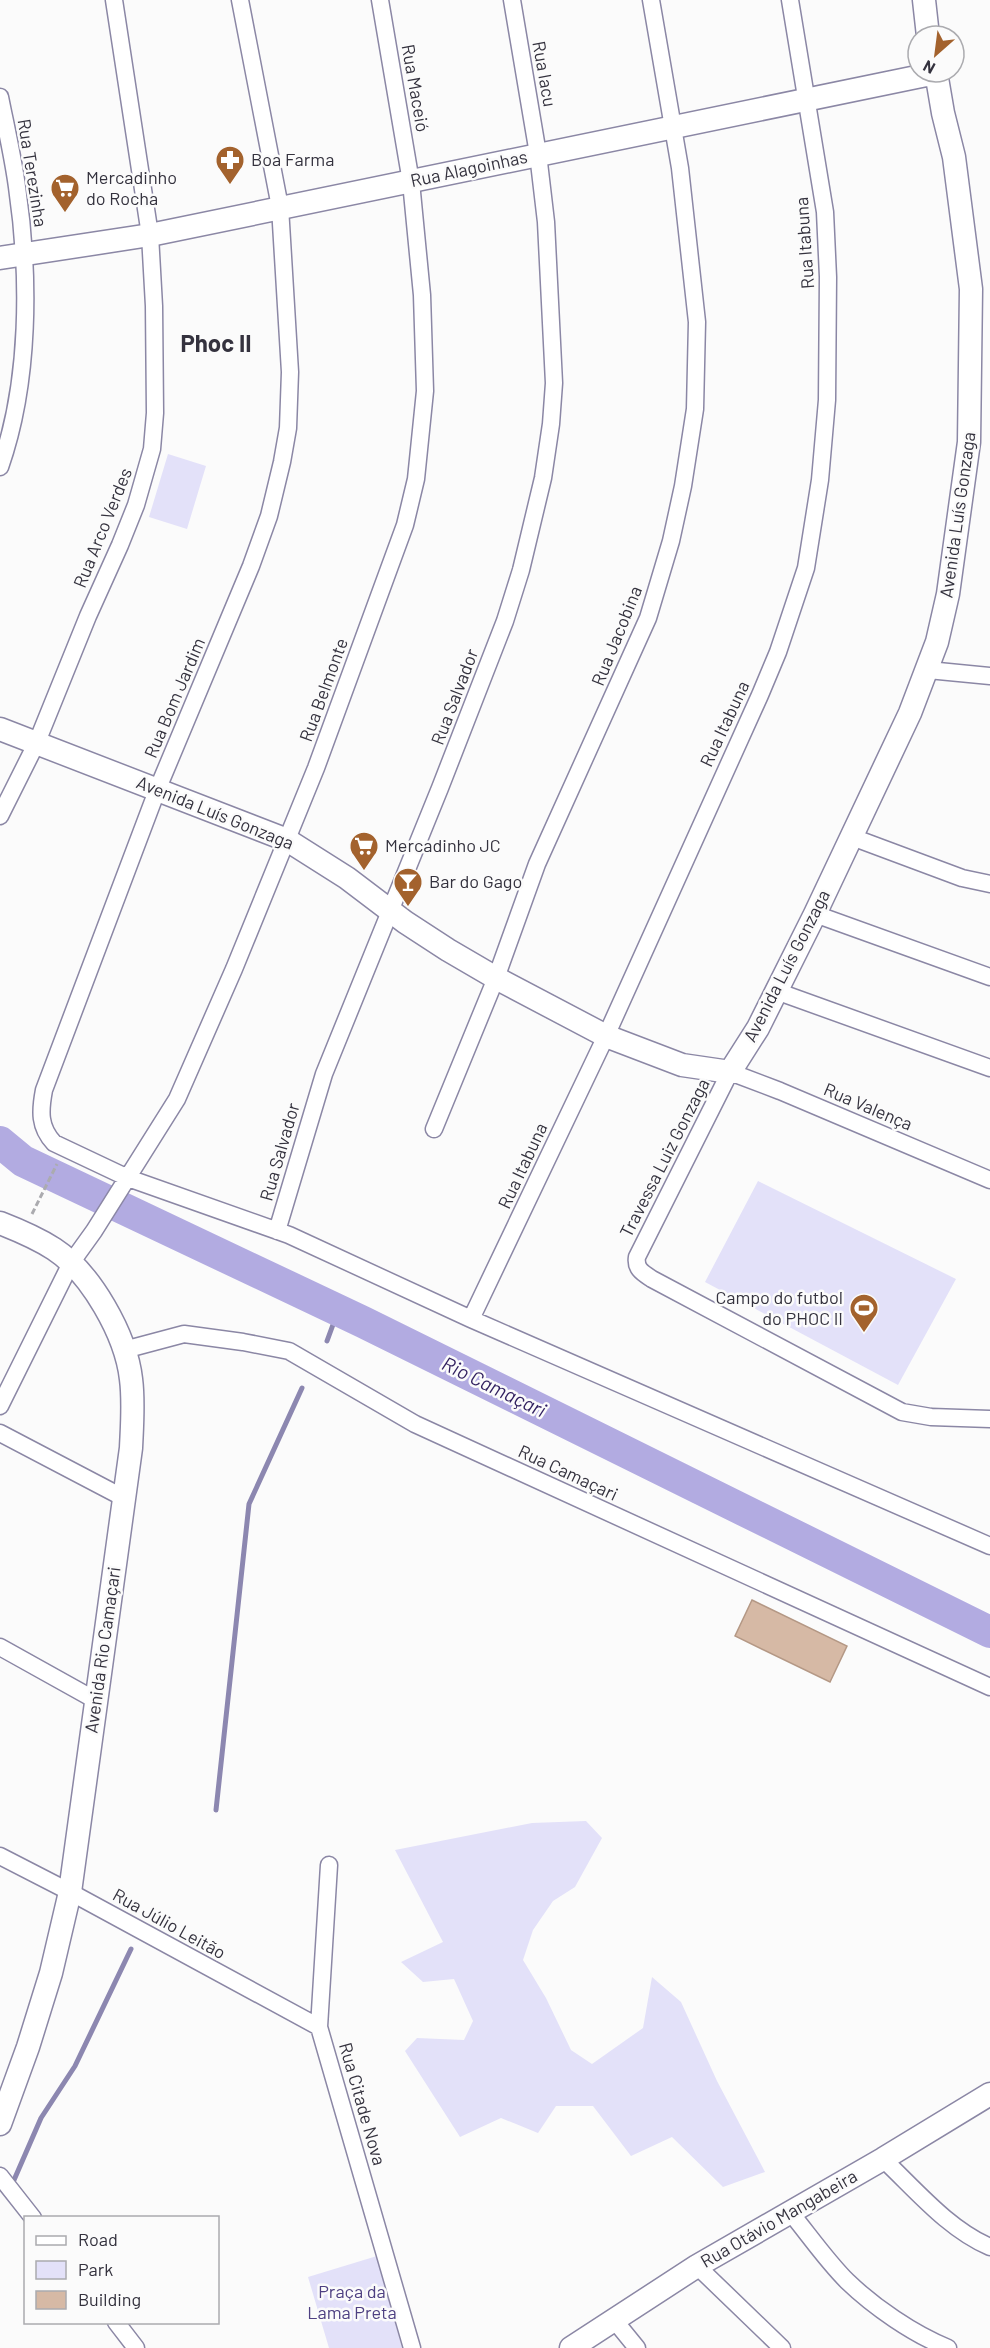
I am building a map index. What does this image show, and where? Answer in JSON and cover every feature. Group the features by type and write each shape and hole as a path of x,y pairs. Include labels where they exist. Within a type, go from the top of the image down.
{"street":[{"name":"Rua Arco Verdes","path":"0,816 37,742 88,616 120,545 136,506 152,449 155,413 154,306 150,235 114,0"},
{"name":"Rua Bom Jardim","path":"240,0 280,207 290,372 288,428 269,516 251,566 158,788 44,1090 41,1107 46,1135 54,1143 128,1178 277,1231 471,1319 990,1546"},
{"name":"Rua Maceió","path":"380,0 411,182"},
{"name":"Rua Iacu","path":"512,0 538,154"},
{"name":"Rua Jacobina","path":"434,1129 496,978 537,864 648,618 671,541 683,486 695,409 697,322 689,244 651,0"},
{"name":"Rua Itabuna","path":"471,1319 606,1036 760,695 778,652 806,568 820,480 827,400 829,326 825,212 789,0"},
{"path":"924,0 927,24"},
{"name":"Rua Alagoinhas","path":"0,258 150,235 906,79"},
{"name":"Avenida Luís Gonzaga","path":"0,729 158,788 287,840 347,878 425,936 496,978 606,1036 682,1065 730,1072 758,1028 852,837 928,670 948,594 971,411 971,289 954,157 938,84"},
{"name":"Rua Terezinha","path":"0,97 17,184 25,255 20,389 12,434 0,467"},
{"name":"Rua Salvador","path":"277,1231 324,1074 505,621 524,561 543,478 551,424 554,352 546,222 538,154"},
{"name":"Rua Belmonte","path":"128,1178 177,1099 230,980 320,757 405,525 416,479 425,391 419,250 411,182"},
{"path":"928,670 990,676"},
{"path":"852,837 962,878 990,884"},
{"path":"815,914 990,977"},
{"path":"776,990 990,1068"},
{"name":"Rua Valença","path":"730,1072 990,1180"},
{"name":"Travessa Luiz Gonzaga","path":"730,1072 637,1257 636,1263 639,1270 902,1412 931,1417 990,1419"},
{"path":"0,1406 71,1263 128,1178"},
{"name":"Avenida Rio Camaçari","path":"0,1223 53,1248 71,1263 112,1321 124,1350 131,1378 132,1404 131,1448 70,1892 51,1973 28,2047 0,2124"},
{"name":"Rua Camaçari","path":"124,1350 184,1334 289,1351 415,1424 990,1687"},
{"path":"0,1433 124,1498"},
{"path":"0,1647 97,1701"},
{"name":"Rua Júlio Leitão","path":"0,1856 319,2027"},
{"name":"Rua Citade Nova","path":"328,1865 319,2027 412,2348"},
{"name":"Rua Otávio Mangabeira","path":"571,2348 697,2266 986,2101"},
{"path":"883,2159 954,2225 974,2240 990,2247"},
{"path":"0,2176 32,2216"},
{"path":"790,2212 854,2286 901,2322 948,2348"},
{"path":"697,2266 782,2348"},
{"path":"615,2321 637,2348"},
{"path":"117,2324 131,2346"}],"path":[{"path":"23,1232 54,1168"}],"green space":[{"path":"168,454 206,466 187,529 149,517"},
{"name":"Campo do futbol do PHOC II","path":"758,1181 956,1279 898,1385 705,1282"},
{"path":"586,1821 602,1838 575,1887 553,1901 533,1930 523,1960 546,1998 571,2050 592,2064 643,2028 652,1977 681,2002 717,2081 765,2172 723,2187 672,2137 631,2156 593,2106 556,2106 538,2133 501,2118 460,2137 405,2051 417,2038 464,2040 473,2021 454,1979 423,1982 401,1962 443,1942 395,1850 532,1823"},
{"name":"Praça da Lama Preta","path":"377,2256 402,2348 329,2348 308,2277"}],"building":[{"path":"752,1600 847,1646 830,1682 735,1636"}],"waterway":[{"name":"Rio Camaçari","path":"0,1142 23,1161 363,1322 990,1632"},
{"path":"327,1341 338,1311"},
{"path":"216,1810 249,1504 302,1388"},
{"path":"14,2180 41,2118 75,2066 131,1949"}],"place":[{"name":"Boa Farma","path":"230,186"},
{"name":"Mercadinho do Rocha","path":"65,214"},
{"name":"Mercadinho JC","path":"364,872"},
{"name":"Bar do Gago","path":"408,908"},
{"name":"Campo do futbol do PHOC II","path":"864,1334"}],"district":[{"name":"Phoc II","path":"216,344"}]}
